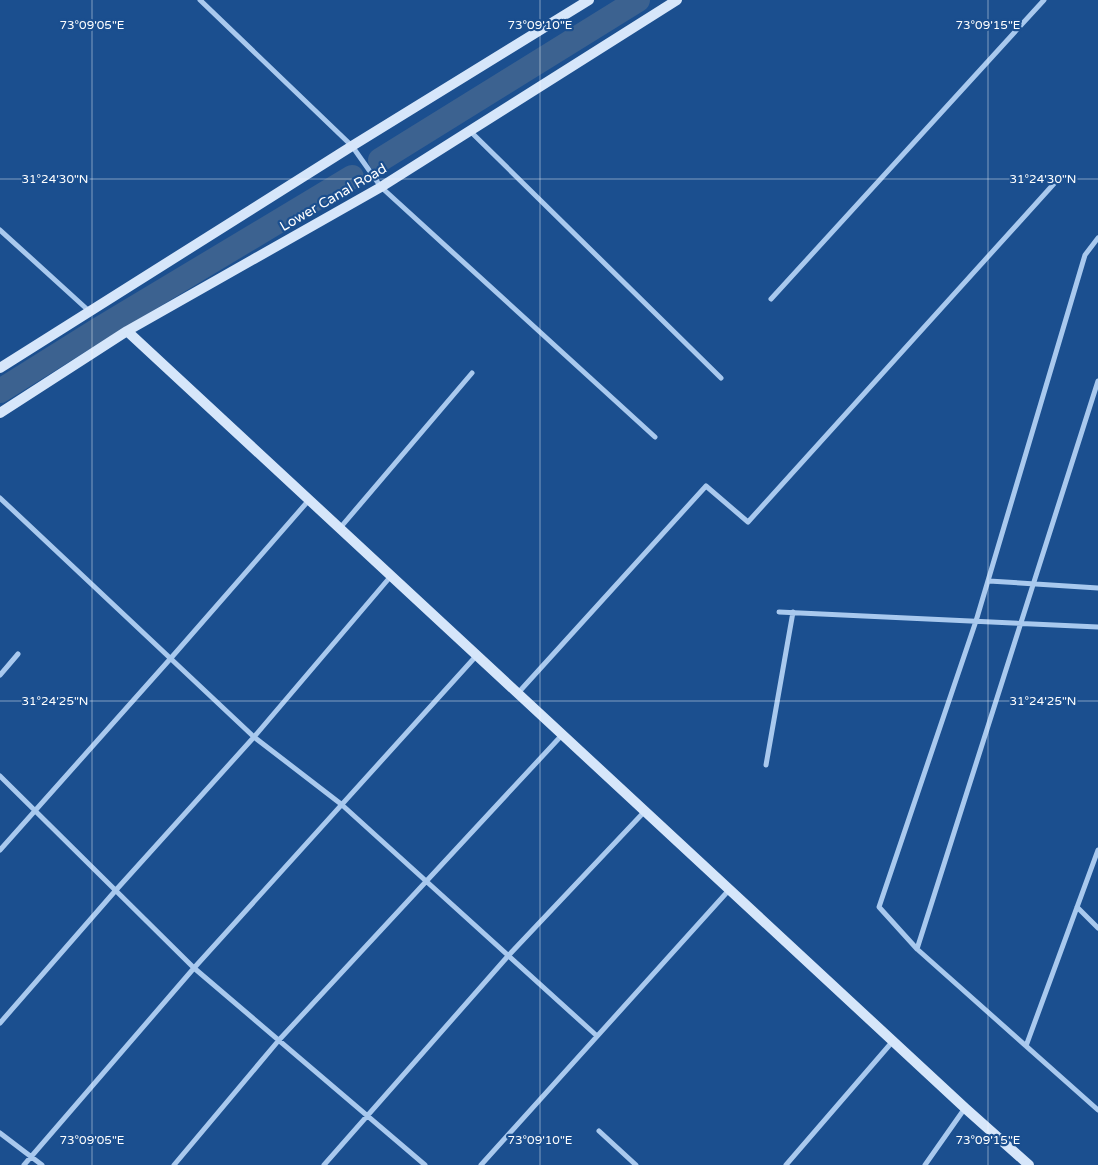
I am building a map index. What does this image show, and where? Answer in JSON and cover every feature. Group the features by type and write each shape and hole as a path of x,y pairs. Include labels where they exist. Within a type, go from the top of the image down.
{"main road":[{"path":"0,368 352,146 589,0"},
{"name":"Lower Canal Road","path":"0,413 127,331 380,187 677,0"},
{"path":"127,331 965,1108 1029,1165"}],"street":[{"path":"200,0 352,146 380,187 655,437"},
{"path":"771,299 1044,0"},
{"path":"470,130 721,378"},
{"path":"518,694 706,486 748,522 1060,177"},
{"path":"0,230 89,312"},
{"path":"1098,238 1085,255 989,581 879,907 917,949 1098,1110"},
{"path":"340,528 472,373"},
{"path":"917,949 1098,381"},
{"path":"0,498 254,737 341,804 597,1036"},
{"path":"0,850 309,500"},
{"path":"0,1023 116,890 254,737 391,575"},
{"path":"989,581 1098,588"},
{"path":"779,612 1098,627"},
{"path":"766,765 793,612"},
{"path":"0,675 18,654"},
{"path":"24,1165 194,968 477,655"},
{"path":"174,1165 279,1040 562,734"},
{"path":"0,776 194,968 424,1165"},
{"path":"324,1165 508,956 645,811"},
{"path":"1026,1046 1098,850"},
{"path":"481,1165 729,889"},
{"path":"1077,907 1098,928"},
{"path":"786,1165 893,1041"},
{"path":"925,1165 965,1108"},
{"path":"599,1131 636,1165"},
{"path":"0,1133 42,1165"}],"waterway":[{"path":"380,160 638,0"},
{"path":"0,391 99,329 352,177"}]}
